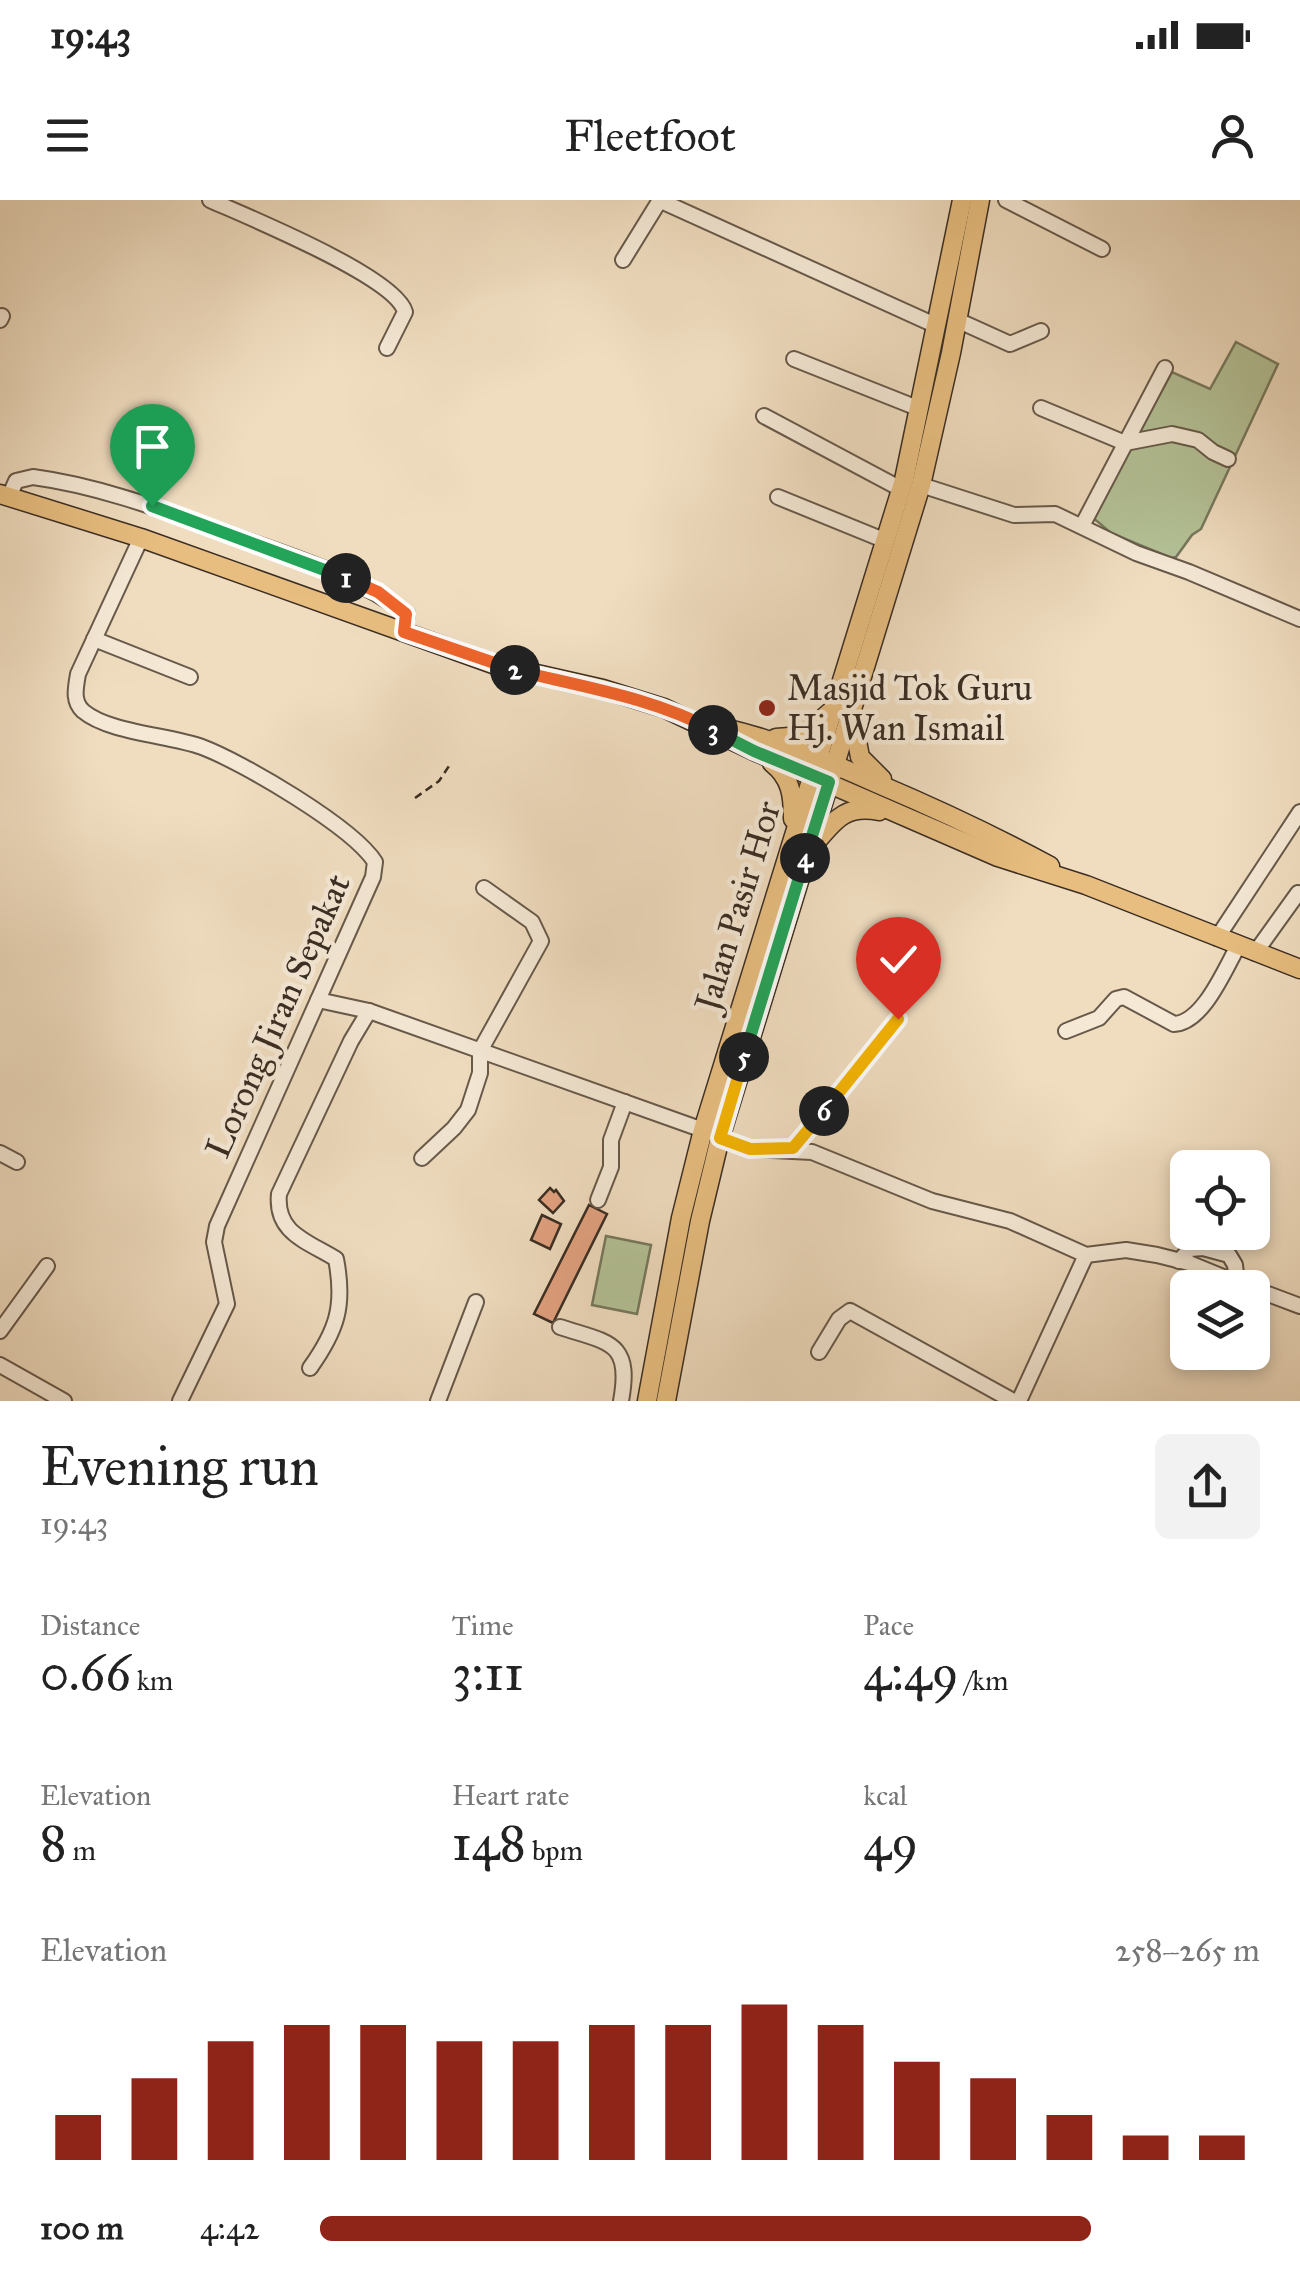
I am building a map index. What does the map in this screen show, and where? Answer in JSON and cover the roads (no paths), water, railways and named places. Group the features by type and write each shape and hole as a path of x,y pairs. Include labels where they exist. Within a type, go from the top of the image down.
{"main road":[{"name":"Jalan Pasir Hor","path":"649,1393 682,1218 806,854 833,709 901,489 962,200"},
{"name":"Jalan Pasir Hor","path":"666,1401 712,1134 794,835 853,710 921,484 980,200"},
{"path":"4,495 141,538 493,664 604,690 906,796 1002,840 1086,886"},
{"path":"757,744 803,736 833,709"},
{"path":"853,710 860,757 876,776 906,796"},
{"path":"757,744 790,784 794,835"},
{"path":"823,770 904,815 998,857 1086,886 1300,969"},
{"path":"806,854 834,821 856,808 904,815"}],"street":[{"path":"210,200 319,250 392,292 406,312 387,348"},
{"path":"623,260 660,200 937,326"},
{"path":"1006,200 1102,250"},
{"path":"957,320 1010,344 1041,331"},
{"path":"794,359 920,409"},
{"path":"1082,526 1165,368"},
{"path":"1041,408 1125,444 1172,434 1198,440 1228,459"},
{"path":"764,416 901,489"},
{"path":"4,495 16,481 32,477 152,506 313,564 378,592 406,614 404,632"},
{"path":"921,484 986,508 1014,514 1055,514 1136,554 1300,619"},
{"path":"778,497 886,541"},
{"name":"Lorong Jiran Sepakat","path":"141,538 78,674 78,705 86,713 115,724 201,747 249,769 356,839 375,862 374,877 217,1226 214,1242 226,1304 180,1401"},
{"path":"94,639 190,678"},
{"path":"1218,938 1300,812"},
{"path":"422,1158 468,1110 480,1073 480,1051 540,940 532,922 484,888"},
{"path":"1066,1031 1100,1018 1116,999 1124,997 1174,1024 1183,1024 1200,1010 1247,949 1298,894"},
{"path":"318,1000 369,1011 750,1149 793,1148 812,1152 932,1201 1010,1220 1086,1255 1126,1250 1204,1270"},
{"path":"310,1368 333,1336 338,1306 336,1258 290,1231 281,1221 278,1194 350,1041 369,1011"},
{"path":"793,1148 898,1019"},
{"path":"598,1200 611,1166 611,1140 625,1102"},
{"path":"0,1153 18,1162"},
{"path":"1180,1261 1190,1250 1203,1248 1229,1255 1239,1270"},
{"path":"820,1352 839,1318 850,1311 1016,1401 1086,1255"},
{"path":"0,1331 47,1266"},
{"path":"1270,1295 1300,1306"},
{"path":"438,1401 476,1302"},
{"path":"560,1327 610,1344 622,1356 622,1401"},
{"path":"0,1366 56,1400"},
{"path":"625,1381 649,1393"}],"place":[{"name":"Masjid Tok Guru Hj. Wan Ismail","path":"767,708"}]}
